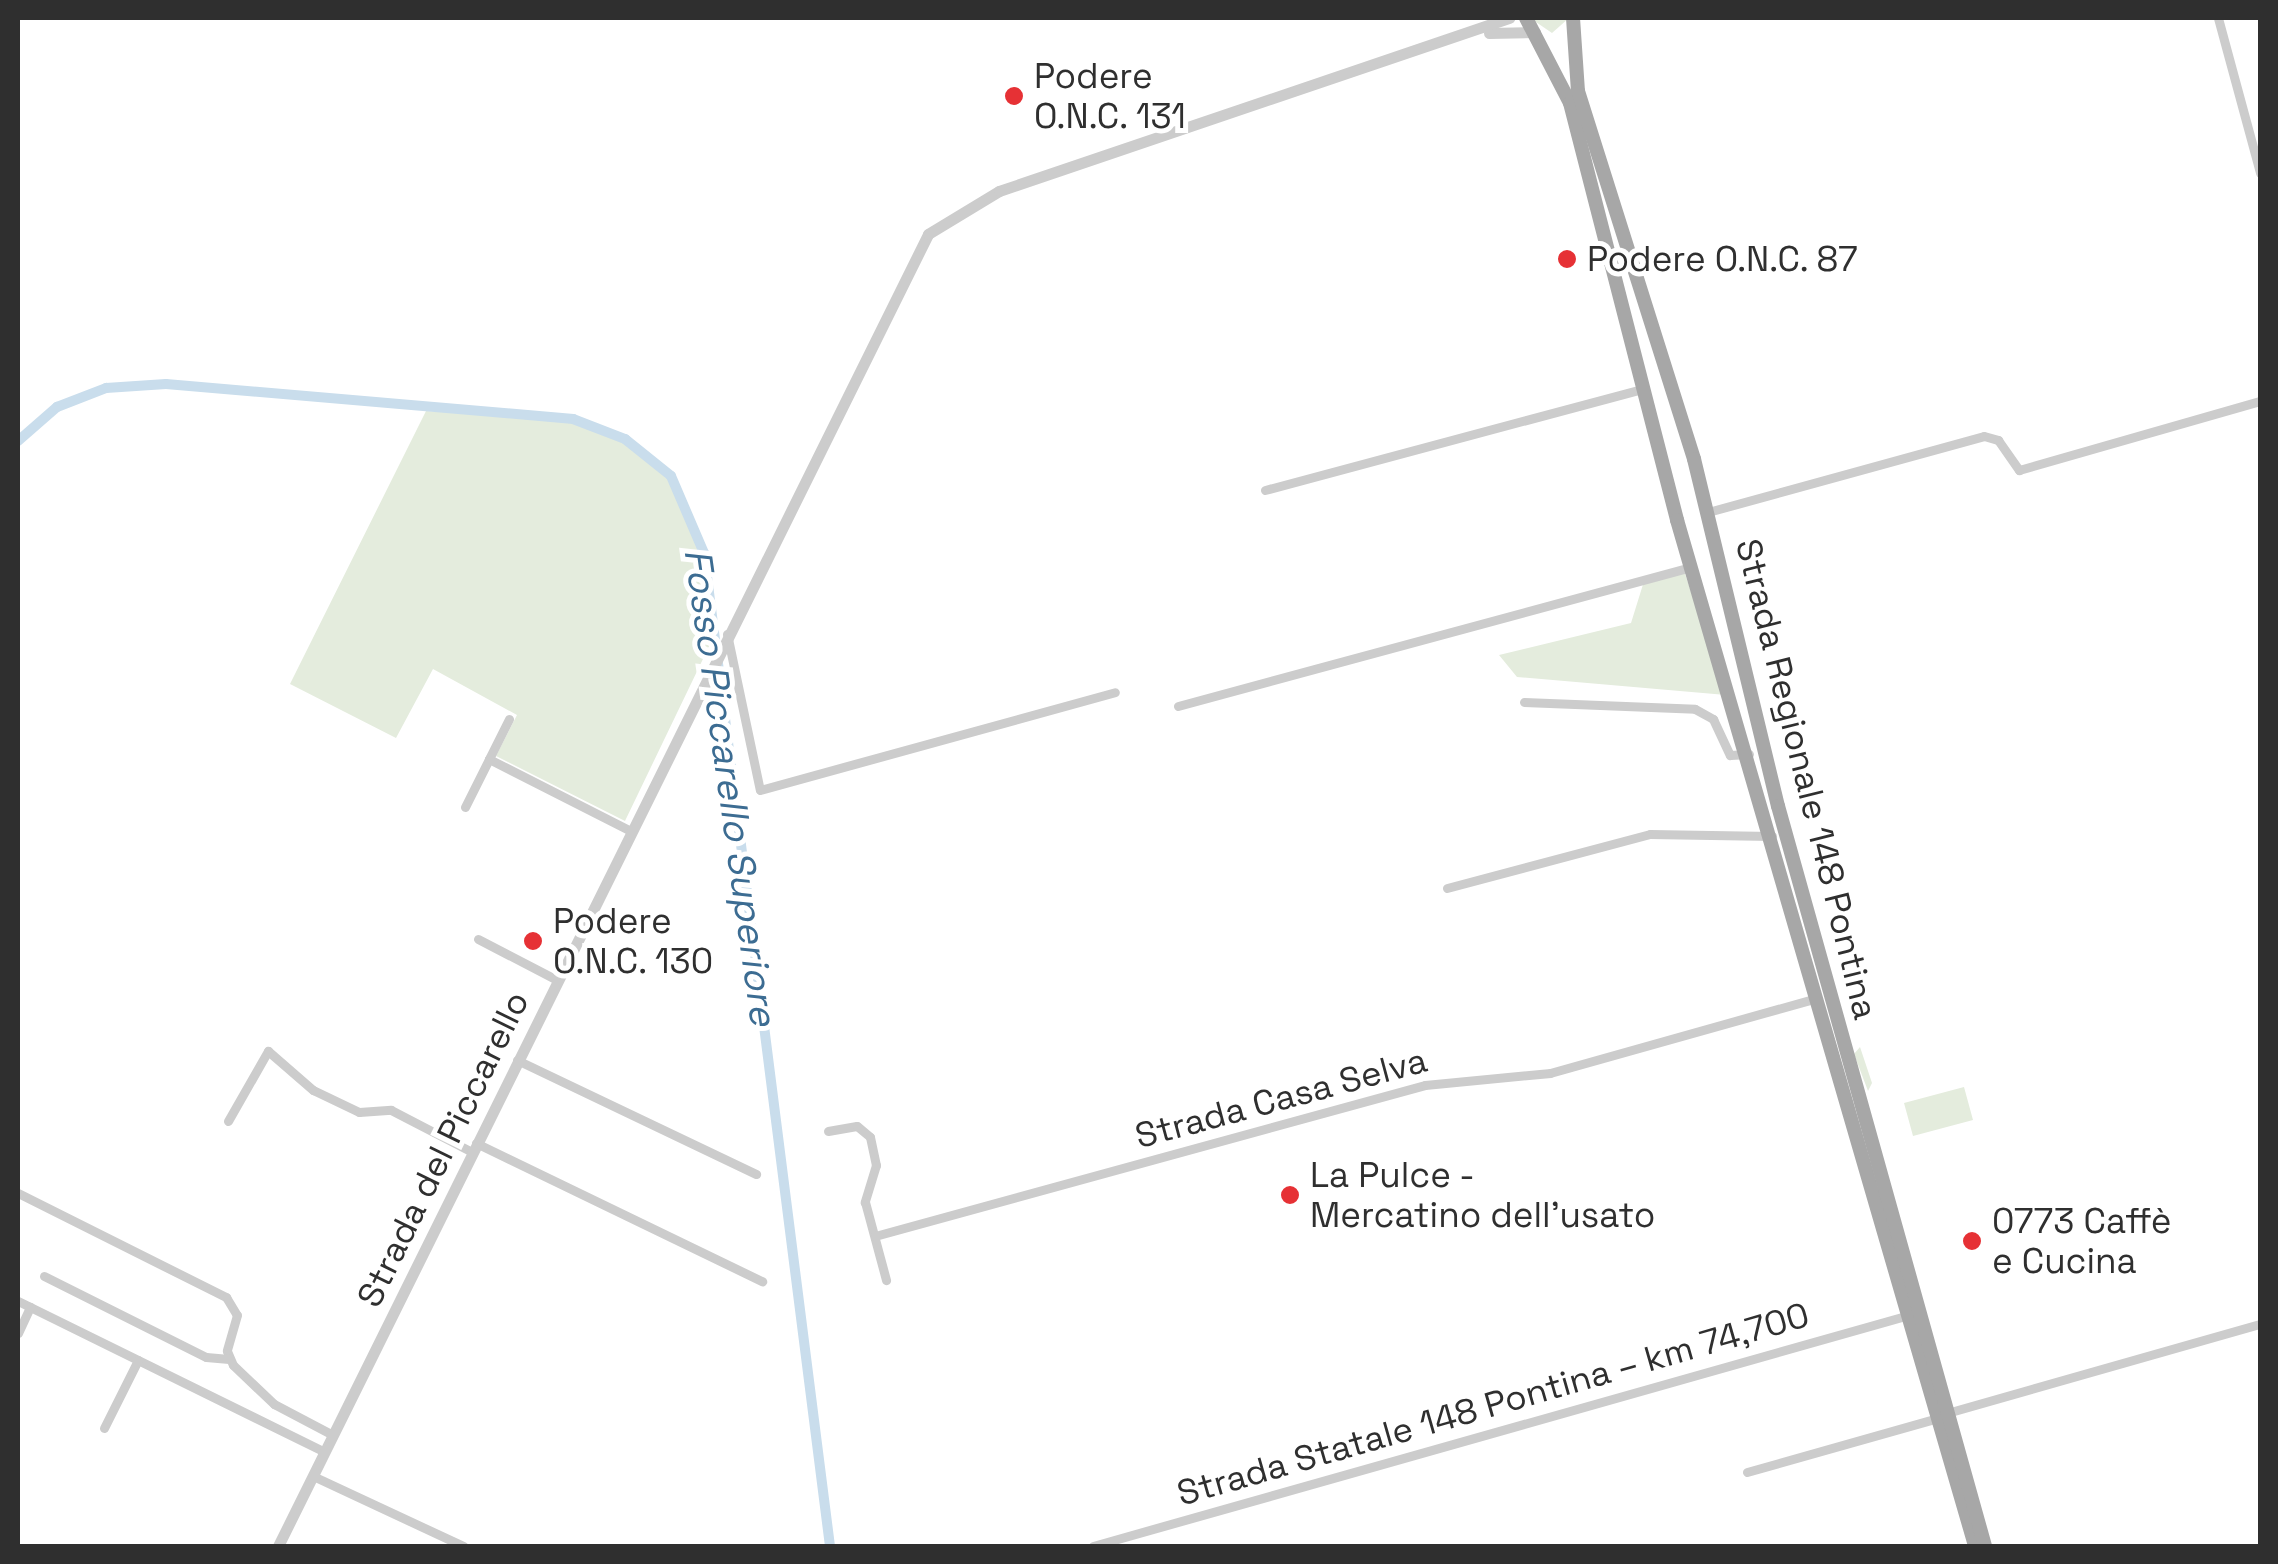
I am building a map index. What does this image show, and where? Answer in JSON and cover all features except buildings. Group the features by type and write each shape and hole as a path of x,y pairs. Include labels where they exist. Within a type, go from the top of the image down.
{"main road":[{"name":"Strada Regionale 148 Pontina","path":"1526,18 1538,34 1570,103 1691,567 1752,754 1909,1315 1985,1546"},
{"name":"Strada Regionale 148 Pontina","path":"1538,34 1573,21 1583,110 1708,512 1778,806 1943,1416 1974,1546"}],"street":[{"name":"Strada del Piccarello","path":"278,1546 904,270 944,219 1008,188 1484,33 1509,18"},
{"path":"2218,18 2260,173"},
{"name":"Strada del Piccarello","path":"1484,33 1538,34"},
{"path":"1264,490 1642,389"},
{"path":"1708,512 1984,436 1998,440 2019,470 2260,401"},
{"path":"1178,706 1691,567"},
{"path":"727,634 760,790 1115,692"},
{"path":"1524,702 1695,709 1712,719 1730,755 1752,754"},
{"path":"465,807 509,718"},
{"path":"489,759 630,830"},
{"path":"1448,888 1650,834 1774,836"},
{"path":"478,938 557,980"},
{"name":"Strada Casa Selva","path":"875,1236 1425,1085 1550,1074 1820,997"},
{"path":"228,1121 268,1051 313,1090 359,1112 391,1110 762,1281"},
{"path":"518,1060 756,1174"},
{"path":"828,1132 858,1126 870,1137 876,1169 865,1199 886,1280"},
{"path":"18,1194 226,1297 237,1315 229,1359"},
{"path":"44,1276 206,1357 229,1359 274,1404 333,1435"},
{"path":"18,1301 325,1452"},
{"path":"18,1333 30,1307"},
{"name":"Strada Statale 148 Pontina – km 74,700","path":"1092,1546 1909,1315"},
{"path":"1747,1472 2260,1324"},
{"path":"104,1428 138,1360"},
{"path":"313,1476 463,1546"}],"green space":[{"path":"1530,18 1569,18 1552,33"},
{"path":"426,411 573,419 625,439 671,476 704,553 715,634 625,821 496,756 517,715 433,669 396,738 290,684"},
{"path":"1684,571 1726,695 1517,677 1499,655 1631,623 1645,578"},
{"path":"1860,1047 1872,1083 1868,1091 1854,1054"},
{"path":"1964,1087 1973,1120 1913,1136 1904,1103"}],"waterway":[{"name":"Fosso Piccarello Superiore","path":"18,441 57,407 106,388 166,384 573,419 625,439 671,476 704,553 830,1546"}],"place":[{"name":"Podere O.N.C. 131","path":"1014,96"},
{"name":"Podere O.N.C. 87","path":"1567,259"},
{"name":"Podere O.N.C. 130","path":"533,941"},
{"name":"La Pulce - Mercatino dell'usato","path":"1290,1195"},
{"name":"0773 Caffè e Cucina","path":"1972,1241"}]}
